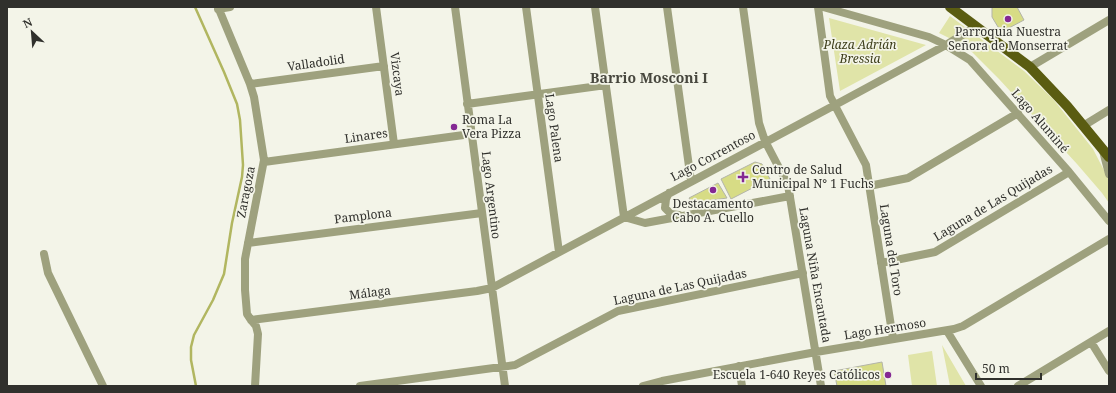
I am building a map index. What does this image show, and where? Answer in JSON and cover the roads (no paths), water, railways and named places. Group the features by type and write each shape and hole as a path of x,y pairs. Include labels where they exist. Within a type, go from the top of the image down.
{"main road":[{"path":"954,8 975,27 1030,68 1051,88 1106,153"}],"street":[{"path":"218,8 230,7"},
{"name":"Vizcaya","path":"376,7 394,144"},
{"name":"Lago Argentino","path":"455,7 505,386"},
{"name":"Lago Palena","path":"526,7 558,252"},
{"path":"595,7 624,217 645,223 790,196"},
{"path":"667,7 691,181"},
{"name":"Laguna Niña Encantada","path":"743,7 759,123 765,141 788,185 821,386"},
{"name":"Laguna del Toro","path":"818,7 830,96 866,165 893,338"},
{"name":"Lago Aluminé","path":"823,7 929,37 946,45 970,60 1069,172 1109,221"},
{"name":"Zaragoza","path":"218,8 250,84 257,110 264,162 246,259 246,306 251,320 256,326 258,334 255,386"},
{"path":"1030,68 1109,20"},
{"name":"Lago Correntoso","path":"492,288 946,45 975,27"},
{"name":"Valladolid","path":"250,84 384,66"},
{"path":"467,104 606,85"},
{"path":"1083,126 1109,110"},
{"path":"869,186 908,178 1018,113"},
{"name":"Linares","path":"264,162 471,134"},
{"path":"1106,153 1109,174"},
{"name":"Laguna de Las Quijadas","path":"881,263 935,252 1069,172"},
{"path":"669,193 666,199 665,208 668,212 674,215 685,215"},
{"name":"Pamplona","path":"248,243 482,213"},
{"name":"Lago Hermoso","path":"643,386 662,384 739,366 893,338 947,331 963,326 1109,239"},
{"path":"44,254 51,279 103,386"},
{"name":"Laguna de Las Quijadas","path":"360,386 515,365 618,311 803,274"},
{"name":"Málaga","path":"251,320 477,292 492,288"},
{"path":"947,331 981,386"},
{"path":"1018,386 1109,331"},
{"path":"1091,342 1109,371"},
{"path":"739,366 742,386"}],"waterway":[{"path":"195,7 237,104 240,120 243,165 224,274 213,300 194,335 191,347 191,360 196,386"}],"place":[{"name":"Parroquia Nuestra Señora de Monserrat","path":"1008,19"},
{"name":"Roma La Vera Pizza","path":"454,127"},
{"name":"Centro de Salud Municipal N° 1 Fuchs","path":"743,177"},
{"name":"Destacamento Cabo A. Cuello","path":"713,190"},
{"name":"Escuela 1-640 Reyes Católicos","path":"888,375"}],"district":[{"name":"Barrio Mosconi I","path":"649,78"}],"park label":[{"name":"Plaza Adrián Bressia","path":"860,52"}]}
